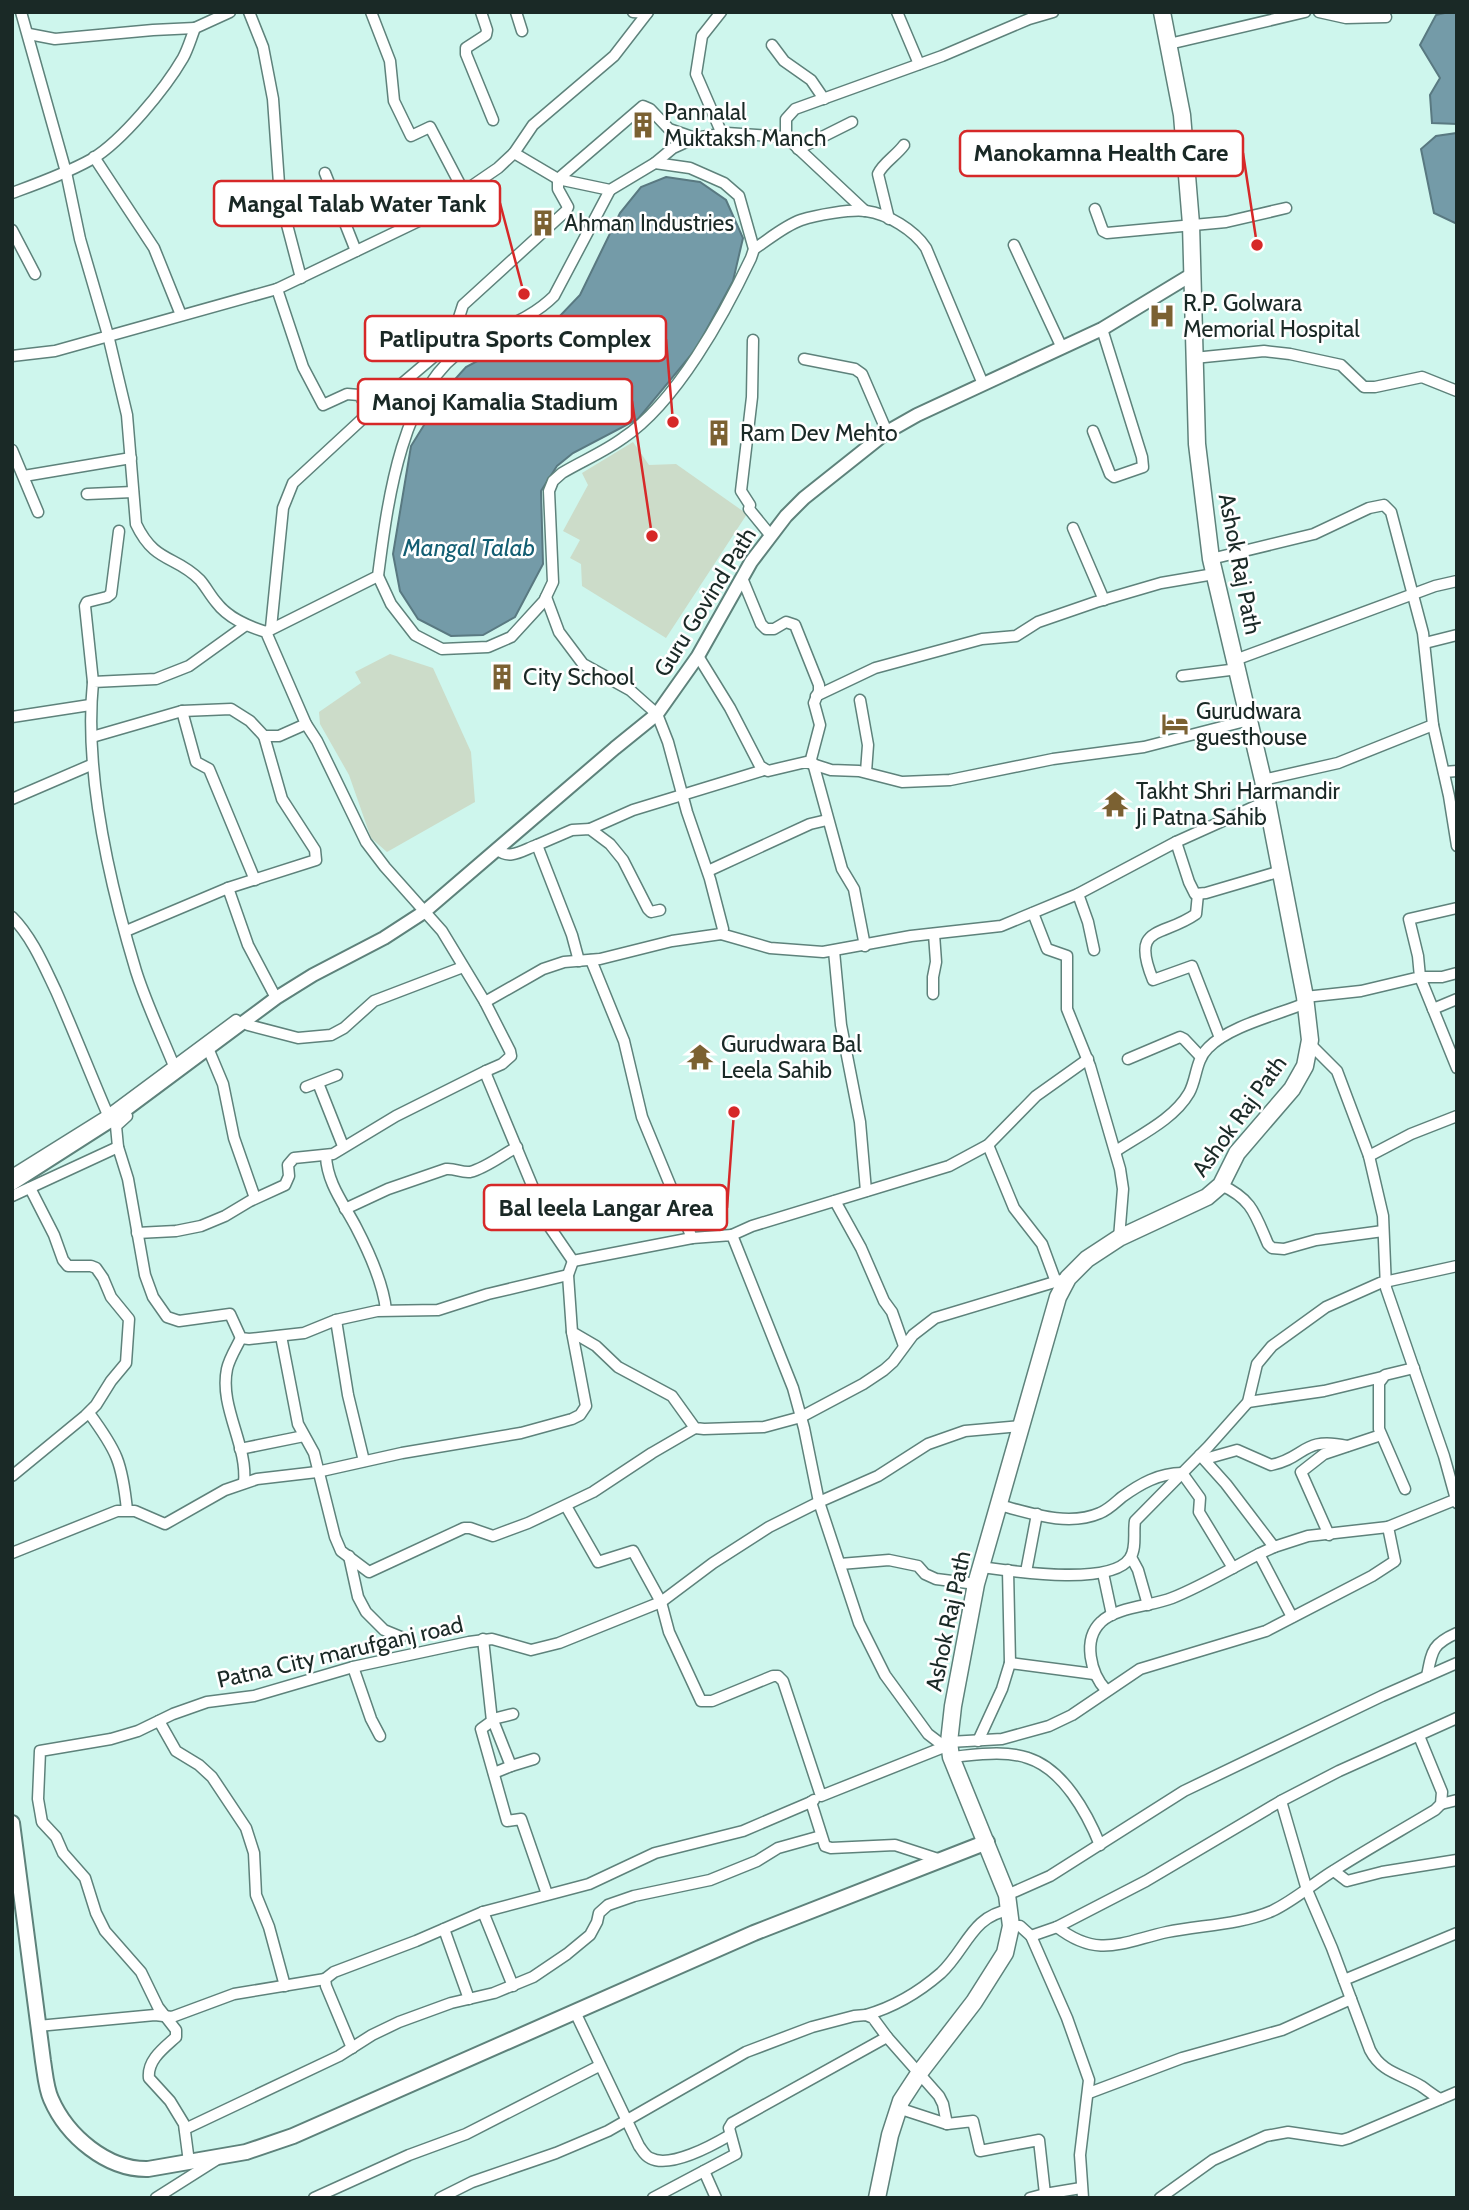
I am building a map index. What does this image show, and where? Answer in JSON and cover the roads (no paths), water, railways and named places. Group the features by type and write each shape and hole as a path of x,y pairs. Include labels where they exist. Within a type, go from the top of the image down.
{"main road":[{"name":"Ashok Raj Path","path":"1010,1910 987,1842 948,1749 953,1706 976,1584 1062,1280 1119,1238 1207,1198 1221,1185 1237,1153 1292,1089 1305,1066 1309,1043 1306,1000 1263,780 1212,566 1197,444 1191,224 1182,115 1162,12"},
{"path":"12,1823 50,2098 81,2142 109,2160 132,2169 148,2169 246,2152 293,2136 754,1933 987,1842"},
{"path":"877,2198 898,2108 919,2071 974,2002 1005,1953 1010,1910"}],"street":[{"path":"21,12 66,172 80,239 108,335 127,415 136,524 143,538 155,552 200,580 223,611 246,625 269,630 378,576"},
{"path":"29,34 55,39 116,32 195,28 229,12"},
{"path":"249,12 263,47 273,99 280,198 302,278"},
{"path":"371,12 390,61 394,101 406,128 411,136 430,127 464,192"},
{"path":"481,12 486,35 469,45 466,54 493,120"},
{"path":"516,12 522,31"},
{"path":"633,12 647,13"},
{"path":"721,12 702,36 696,74 722,134"},
{"path":"897,12 919,64"},
{"path":"786,137 786,119 789,113 1053,12"},
{"path":"1169,44 1305,12"},
{"path":"1319,12 1346,18 1386,17"},
{"path":"12,355 55,351 277,289 425,218 481,181 514,153 533,125 614,57 647,13"},
{"path":"12,193 66,172 94,157 120,136 151,101 183,58 195,28"},
{"path":"772,45 784,61 811,80 824,99"},
{"path":"137,1233 176,1231 201,1226 225,1216 255,1198 285,1185 289,1176 288,1165 294,1158 326,1156 396,1116 502,1064 511,1056 485,1002 442,931 384,867 366,842 317,741 306,724 269,630 283,508 293,483 385,398 449,344 463,305 566,211 567,202 558,189 558,179 643,106 650,109 670,130 695,138"},
{"path":"798,149 852,122"},
{"path":"865,211 799,221 754,249 727,309 655,411 624,438 562,473 553,481 549,491 553,582 546,597 511,637 488,647 442,649 415,635 391,604 378,576 386,513 412,415 424,394 452,358 467,347 542,308 554,296 610,190 655,163 673,148 695,138 722,134 786,137 865,211 890,219 919,238 926,248 983,384"},
{"path":"890,219 877,174 904,145"},
{"path":"514,153 558,179 610,190"},
{"path":"94,157 154,248 181,315"},
{"path":"655,163 690,168 732,189 739,196 754,249"},
{"path":"325,173 356,251"},
{"path":"1095,209 1103,231 1107,233 1234,220 1286,208"},
{"path":"12,230 35,274"},
{"path":"1014,245 1062,348"},
{"name":"Guru Govind Path","path":"12,1184 112,1119 276,998 425,912 657,715 698,656 742,578 771,536 804,498 887,432 917,415 1102,329 1191,275"},
{"path":"277,289 303,367 323,405 347,394 359,395 369,409 385,398"},
{"path":"1093,431 1110,474 1117,477 1143,467 1102,329"},
{"path":"752,340 752,397 741,491 750,505 749,509 771,536"},
{"path":"1194,358 1276,352 1331,361 1349,370 1364,387 1422,377 1457,391"},
{"path":"804,359 855,369 862,374 887,432"},
{"path":"385,398 412,415"},
{"path":"12,450 38,512"},
{"path":"24,476 131,458"},
{"path":"87,494 133,492"},
{"path":"816,696 875,668 982,639 1016,636 1038,622 1314,534 1368,508 1384,505 1391,512 1425,643 1433,725 1457,846"},
{"path":"1073,528 1104,600"},
{"path":"119,531 111,594 87,601 85,606 93,682 90,705 91,765 111,876 136,972 174,1066"},
{"path":"742,578 761,624 766,629 774,629 786,622 795,625 819,685 814,704 820,725 812,763 842,869 854,889 865,946"},
{"path":"1182,676 1237,664 1414,594 1457,580"},
{"path":"546,597 559,632 583,664 630,690 657,715 708,871 722,923 721,934"},
{"path":"93,682 156,679 189,666 246,625"},
{"path":"1425,643 1457,635"},
{"path":"698,656 764,770"},
{"path":"860,701 868,745 866,772"},
{"path":"12,718 90,705"},
{"path":"92,737 182,711 231,709 250,721 264,736 282,799 317,855 312,863 228,888 126,931"},
{"path":"182,711 196,762 209,769 255,880"},
{"path":"497,849 502,855 508,856 572,830 590,829 609,818 682,794 764,770 799,763 812,763 831,770 866,772 902,782 961,779 1054,759 1144,747 1249,720"},
{"path":"264,736 279,736 306,724"},
{"path":"1263,780 1338,763 1433,725"},
{"path":"12,799 91,765"},
{"path":"1444,772 1457,771"},
{"path":"485,1002 543,969 564,962 591,960 672,940 721,934 785,950 834,951 911,936 1001,926 1078,894 1176,842 1267,801"},
{"path":"708,871 810,824 827,820"},
{"path":"590,829 610,844 623,860 648,909 651,912 660,910"},
{"path":"1176,842 1189,882 1198,894"},
{"path":"537,845 572,935 579,961"},
{"path":"1198,894 1281,871"},
{"path":"228,888 248,945 276,998"},
{"path":"1078,894 1094,950"},
{"path":"1198,894 1196,914 1156,934 1145,943 1144,952 1153,980 1192,966 1220,1038"},
{"path":"1457,908 1409,919 1420,977 1457,1068"},
{"path":"1033,913 1047,949 1067,956 1067,1009 1088,1059 1116,1151 1123,1189 1119,1238"},
{"path":"12,917 45,968 75,1032 108,1115"},
{"path":"933,994 936,962 934,934"},
{"path":"834,951 841,1026 860,1122 866,1191"},
{"path":"591,960 624,1041 638,1105 692,1238"},
{"path":"12,1175 108,1115 242,1016 248,1021 298,1038 331,1035 344,1028 374,1001 463,967"},
{"path":"1116,1151 1157,1124 1181,1103 1189,1092 1201,1057 1220,1038 1306,1000 1420,977 1442,977 1457,973"},
{"path":"1433,1009 1457,999"},
{"path":"244,1483 245,1472 230,1411 226,1378 240,1338 230,1314 179,1321 167,1317 157,1305 148,1286 116,1130 119,1122 211,1053 248,1021"},
{"path":"1128,1059 1180,1037 1201,1057"},
{"path":"1106,1690 1094,1674 1091,1648 1093,1634 1101,1622 1112,1615 1173,1598 1274,1547 1308,1536 1388,1527 1456,1501 1444,1456 1385,1282 1383,1216 1368,1156 1337,1071 1309,1043"},
{"path":"211,1053 225,1091 234,1138 255,1198"},
{"path":"573,1261 692,1238 732,1235 752,1226 934,1172 988,1144 1036,1096 1088,1059"},
{"path":"486,1071 549,1226 573,1261"},
{"path":"306,1087 337,1075"},
{"path":"318,1083 343,1146"},
{"path":"1368,1156 1411,1134 1457,1116"},
{"path":"281,1336 300,1431 314,1453 335,1537 341,1551 369,1572 375,1571 458,1530 470,1528 493,1536 566,1506 695,1428 764,1427 801,1417 878,1374 893,1362 918,1331 941,1316 1062,1280 1042,1244 1014,1208 988,1144"},
{"path":"12,1196 118,1147"},
{"path":"345,1209 388,1189 446,1169 452,1168 466,1173 480,1168 517,1147"},
{"path":"326,1156 329,1175 380,1282 386,1310"},
{"path":"1221,1185 1240,1195 1250,1205 1268,1244 1276,1250 1383,1231"},
{"path":"12,1476 89,1413 126,1363 129,1319 111,1297 96,1268 68,1266 63,1260 30,1188"},
{"path":"835,1201 856,1238 879,1292 892,1312 904,1346"},
{"path":"732,1235 786,1368 801,1417 818,1502 859,1623 885,1675 928,1734 948,1749 1027,1757 1039,1763 1074,1797 1092,1824 1100,1845"},
{"path":"12,1553 117,1511 143,1513 165,1524 225,1490 244,1483 317,1472 521,1433 580,1415 586,1406 572,1332 568,1275 573,1261"},
{"path":"981,1567 1060,1575 1103,1573 1119,1567 1131,1558 1135,1521 1182,1473 1203,1457 1248,1402 1258,1364 1272,1346 1326,1307 1385,1282 1457,1266"},
{"path":"240,1338 281,1336 314,1330 359,1313 438,1310 488,1294 568,1275"},
{"path":"336,1320 353,1417 364,1461"},
{"path":"572,1332 596,1346 618,1367 672,1396 695,1428"},
{"path":"1248,1402 1324,1391 1413,1368"},
{"path":"1382,1377 1379,1383 1381,1434 1405,1489"},
{"path":"89,1413 107,1438 120,1463 127,1510"},
{"name":"Patna City marufganj road","path":"164,2017 141,1972 100,1923 82,1873 63,1853 56,1837 42,1822 38,1799 40,1751 102,1742 138,1731 207,1702 254,1696 353,1667 483,1639 502,1641 520,1648 540,1648 592,1631 661,1602 758,1534 818,1502 878,1476 928,1444 950,1435 987,1428 1021,1426"},
{"path":"1329,1535 1301,1472 1316,1458 1381,1434"},
{"path":"240,1449 304,1436"},
{"path":"1203,1457 1237,1450 1271,1465 1317,1443 1329,1442 1347,1446"},
{"path":"1203,1457 1274,1547"},
{"path":"999,1506 1067,1519 1092,1516 1103,1512 1143,1483 1165,1474 1182,1473"},
{"path":"1182,1473 1200,1498 1199,1512 1233,1568"},
{"path":"566,1506 598,1562 633,1551 661,1602 669,1632 701,1701 712,1701 773,1676 778,1676 783,1681 821,1796"},
{"path":"1026,1572 1037,1514"},
{"path":"38,2026 144,2015 181,2015 227,1996 326,1979 334,1972 483,1912 589,1884 655,1853 756,1826 821,1796 948,1749 978,1741 1002,1739 1049,1726 1072,1715 1140,1669 1266,1631 1395,1561 1388,1527"},
{"path":"1259,1555 1292,1618"},
{"path":"349,1556 358,1597 366,1612 384,1630 401,1637"},
{"path":"1131,1558 1138,1570 1148,1605"},
{"path":"840,1564 890,1560 918,1566 925,1574 936,1579 976,1584"},
{"path":"978,1741 1002,1689 1010,1663 1008,1570"},
{"path":"1103,1573 1112,1615"},
{"path":"1427,1676 1435,1647 1457,1633"},
{"path":"483,1639 492,1719 511,1766"},
{"path":"1010,1663 1094,1674"},
{"path":"440,2198 472,2182 573,2146 627,2120 756,2048 823,2024 866,2015 898,2003 923,1987 949,1965 982,1922 999,1912 1010,1910 1043,1880 1177,1795 1382,1696 1457,1663"},
{"path":"353,1667 371,1719 380,1736"},
{"path":"513,1714 492,1719 481,1729 507,1821 521,1819 547,1894"},
{"path":"1031,1936 1057,1927 1146,1881 1281,1801 1359,1761 1457,1717"},
{"path":"159,1721 176,1751 199,1765 212,1777 246,1828 254,1853 256,1895 269,1927 285,1986"},
{"path":"1419,1736 1442,1792 1441,1804"},
{"path":"494,1773 534,1759"},
{"path":"1057,1927 1082,1943 1101,1947 1258,1915 1283,1905 1441,1804 1457,1800"},
{"path":"1281,1801 1307,1890 1370,2050 1379,2064 1395,2076 1421,2086 1440,2099"},
{"path":"811,1802 825,1846 895,1845 941,1860"},
{"path":"185,2129 277,2087 399,2022 513,1986 542,1971 576,1947 594,1930 599,1913 608,1905 634,1896 704,1882 757,1861 778,1848 821,1836"},
{"path":"1334,1871 1347,1881 1393,1870 1457,1860"},
{"path":"1010,1910 1020,1926 1031,1936 1074,2034 1089,2080 1080,2155 1082,2193 1045,2194 1030,2198"},
{"path":"483,1912 513,1986"},
{"path":"444,1929 469,1999"},
{"path":"1344,1980 1457,1934"},
{"path":"326,1979 329,1995 352,2048"},
{"path":"1089,2093 1182,2057 1282,2030 1351,1999"},
{"path":"575,2012 599,2066 644,2153 653,2160 682,2157 730,2135"},
{"path":"866,2015 873,2018 919,2071 943,2104 947,2124"},
{"path":"164,2017 178,2033 154,2059 149,2067 149,2078 170,2101 185,2129 189,2162"},
{"path":"653,2198 736,2154 729,2128 732,2123 887,2036"},
{"path":"314,2198 410,2155 466,2134 599,2066"},
{"path":"1160,2198 1213,2160 1266,2136 1288,2132 1342,2140 1457,2092"},
{"path":"898,2108 947,2124 973,2121 979,2151 1039,2140 1045,2194"},
{"path":"156,2198 222,2156"},
{"path":"704,2172 716,2198"}],"water":[{"path":"1457,12 1457,124 1432,123 1430,95 1440,78 1420,45 1436,15"},
{"path":"1457,133 1457,224 1434,213 1421,149 1436,136"},
{"name":"Mangal Talab","path":"666,177 700,182 726,200 743,238 733,281 696,349 638,419 573,453 557,466 541,491 543,564 515,617 483,635 451,636 418,619 400,591 393,554 411,446 447,388 466,367 558,318 580,295 620,213 641,187"}],"place":[{"name":"Pannalal Muktaksh Manch","path":"643,125"},
{"name":"Ahman Industries","path":"543,223"},
{"name":"Manokamna Health Care","path":"1257,245"},
{"name":"Mangal Talab Water Tank","path":"524,294"},
{"name":"R.P. Golwara Memorial Hospital","path":"1162,316"},
{"name":"Patliputra Sports Complex","path":"673,422"},
{"name":"Ram Dev Mehto","path":"719,433"},
{"name":"Manoj Kamalia Stadium","path":"652,536"},
{"name":"City School","path":"502,677"},
{"name":"Gurudwara guesthouse","path":"1175,724"},
{"name":"Takht Shri Harmandir Ji Patna Sahib","path":"1115,804"},
{"name":"Gurudwara Bal Leela Sahib","path":"700,1057"},
{"name":"Bal leela Langar Area","path":"734,1112"}]}
